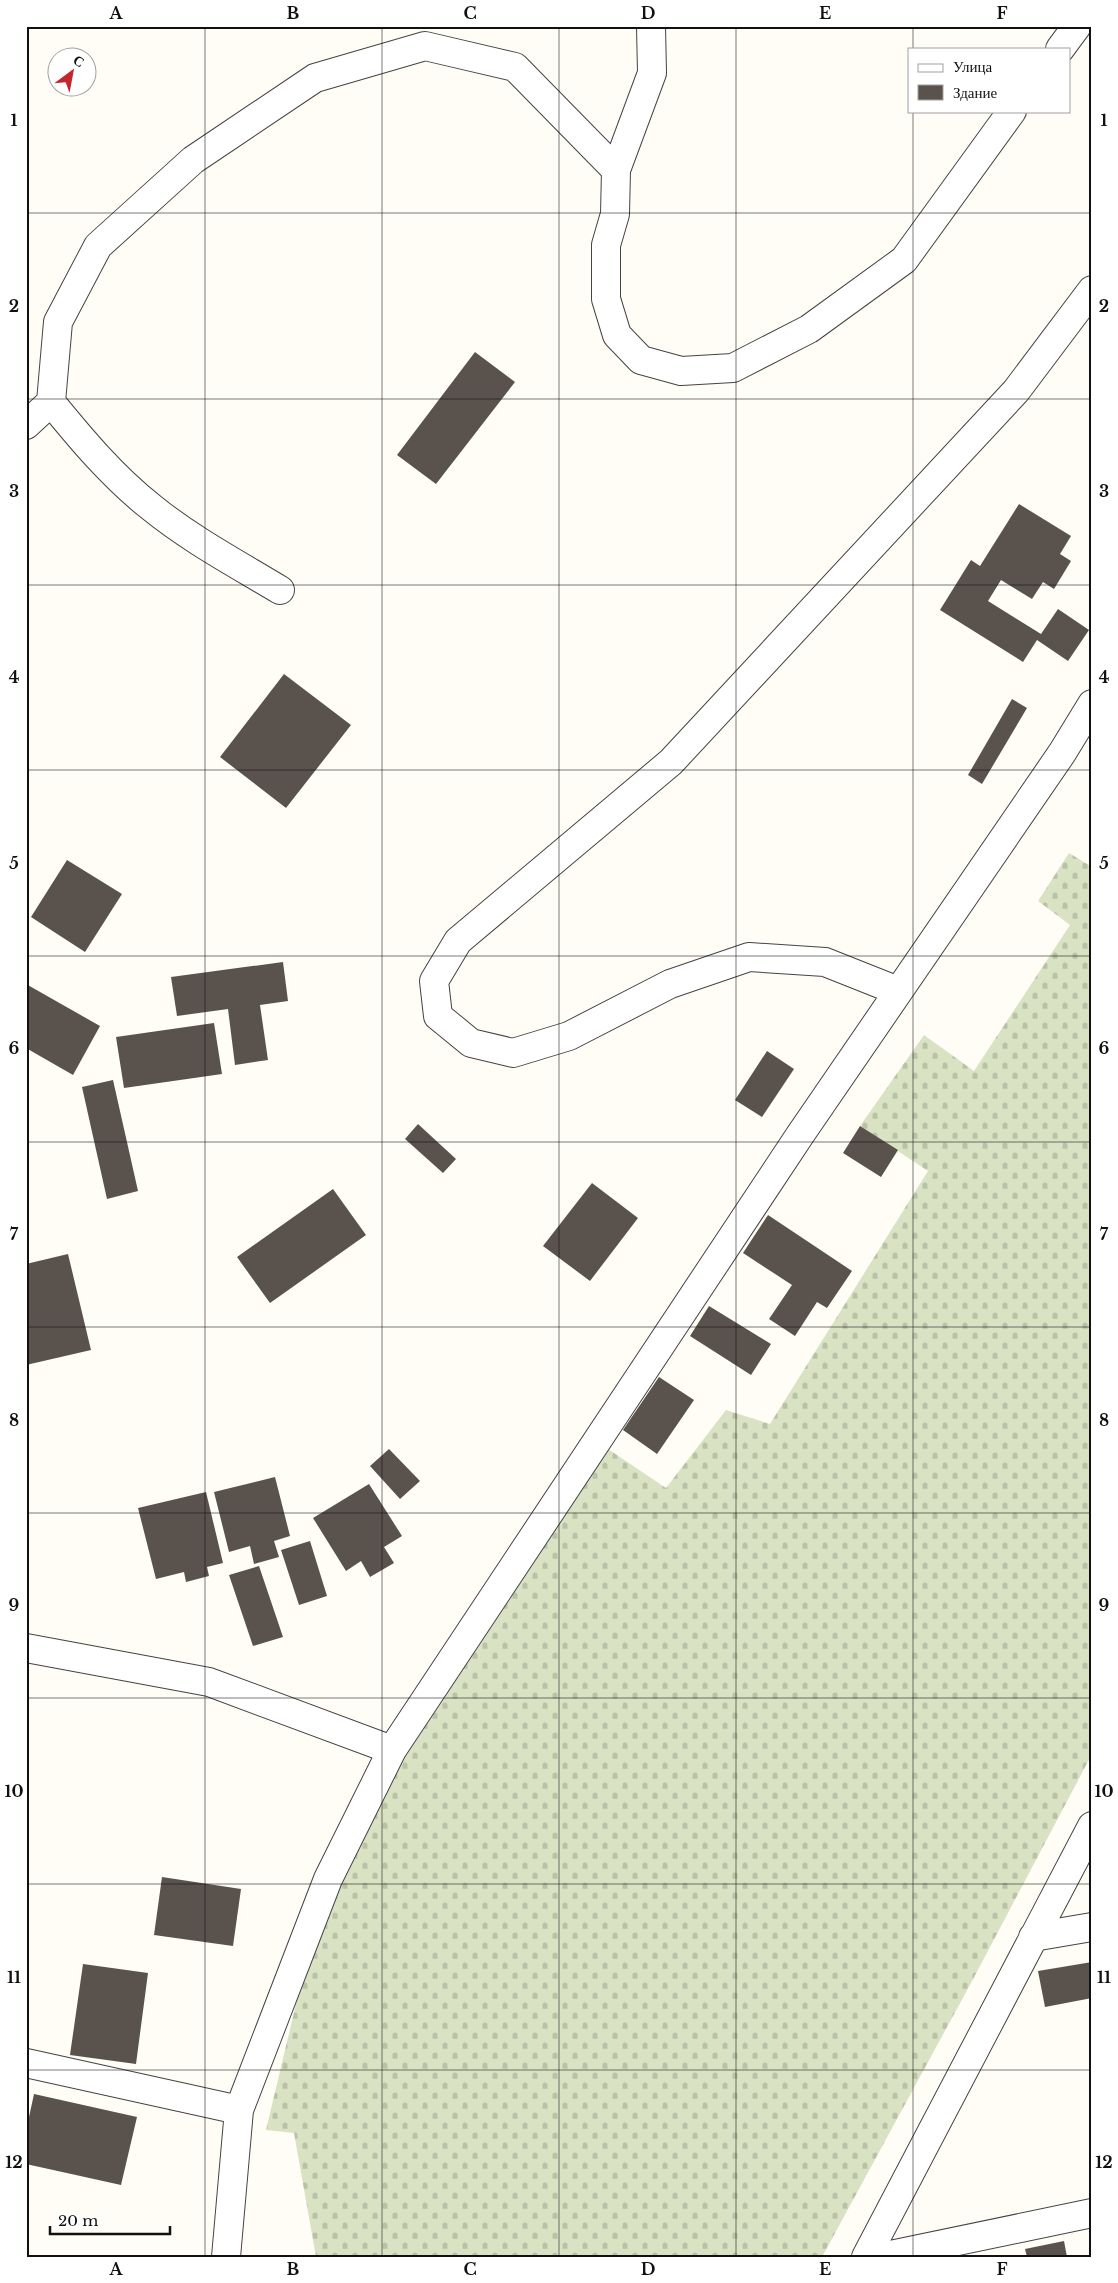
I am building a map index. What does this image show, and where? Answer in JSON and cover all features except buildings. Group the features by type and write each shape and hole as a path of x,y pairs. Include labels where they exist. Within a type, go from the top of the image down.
{"street":[{"path":"651,26 652,74 616,170 615,214 606,245 606,299 617,335 640,360 681,371 733,368 809,329 904,260 1011,112"},
{"path":"1061,48 1077,26"},
{"path":"26,425 51,402 58,322 98,246 193,160 315,78 425,46 515,67 616,170"},
{"path":"898,991 825,962 748,957 670,984 569,1036 513,1053 471,1043 438,1016 434,981 458,941 671,762 1016,391 1092,290"},
{"path":"51,402 90,450 151,507 207,546 280,590"},
{"path":"226,2257 239,2110 328,1878 392,1750 745,1217 1062,753 1092,704"},
{"path":"26,1648 209,1682 392,1750"},
{"path":"866,2257 1032,1937 1092,1826"},
{"path":"1032,1937 1092,1927"},
{"path":"26,2062 239,2110"},
{"path":"881,2257 1092,2213"}],"green space":[{"path":"1069,853 1092,867 1092,1754 971,1983 822,2257 316,2257 294,2133 266,2130 310,1945 397,1761 608,1449 666,1488 726,1410 770,1424 928,1171 860,1126 924,1035 974,1071 1070,925 1038,901"}]}
